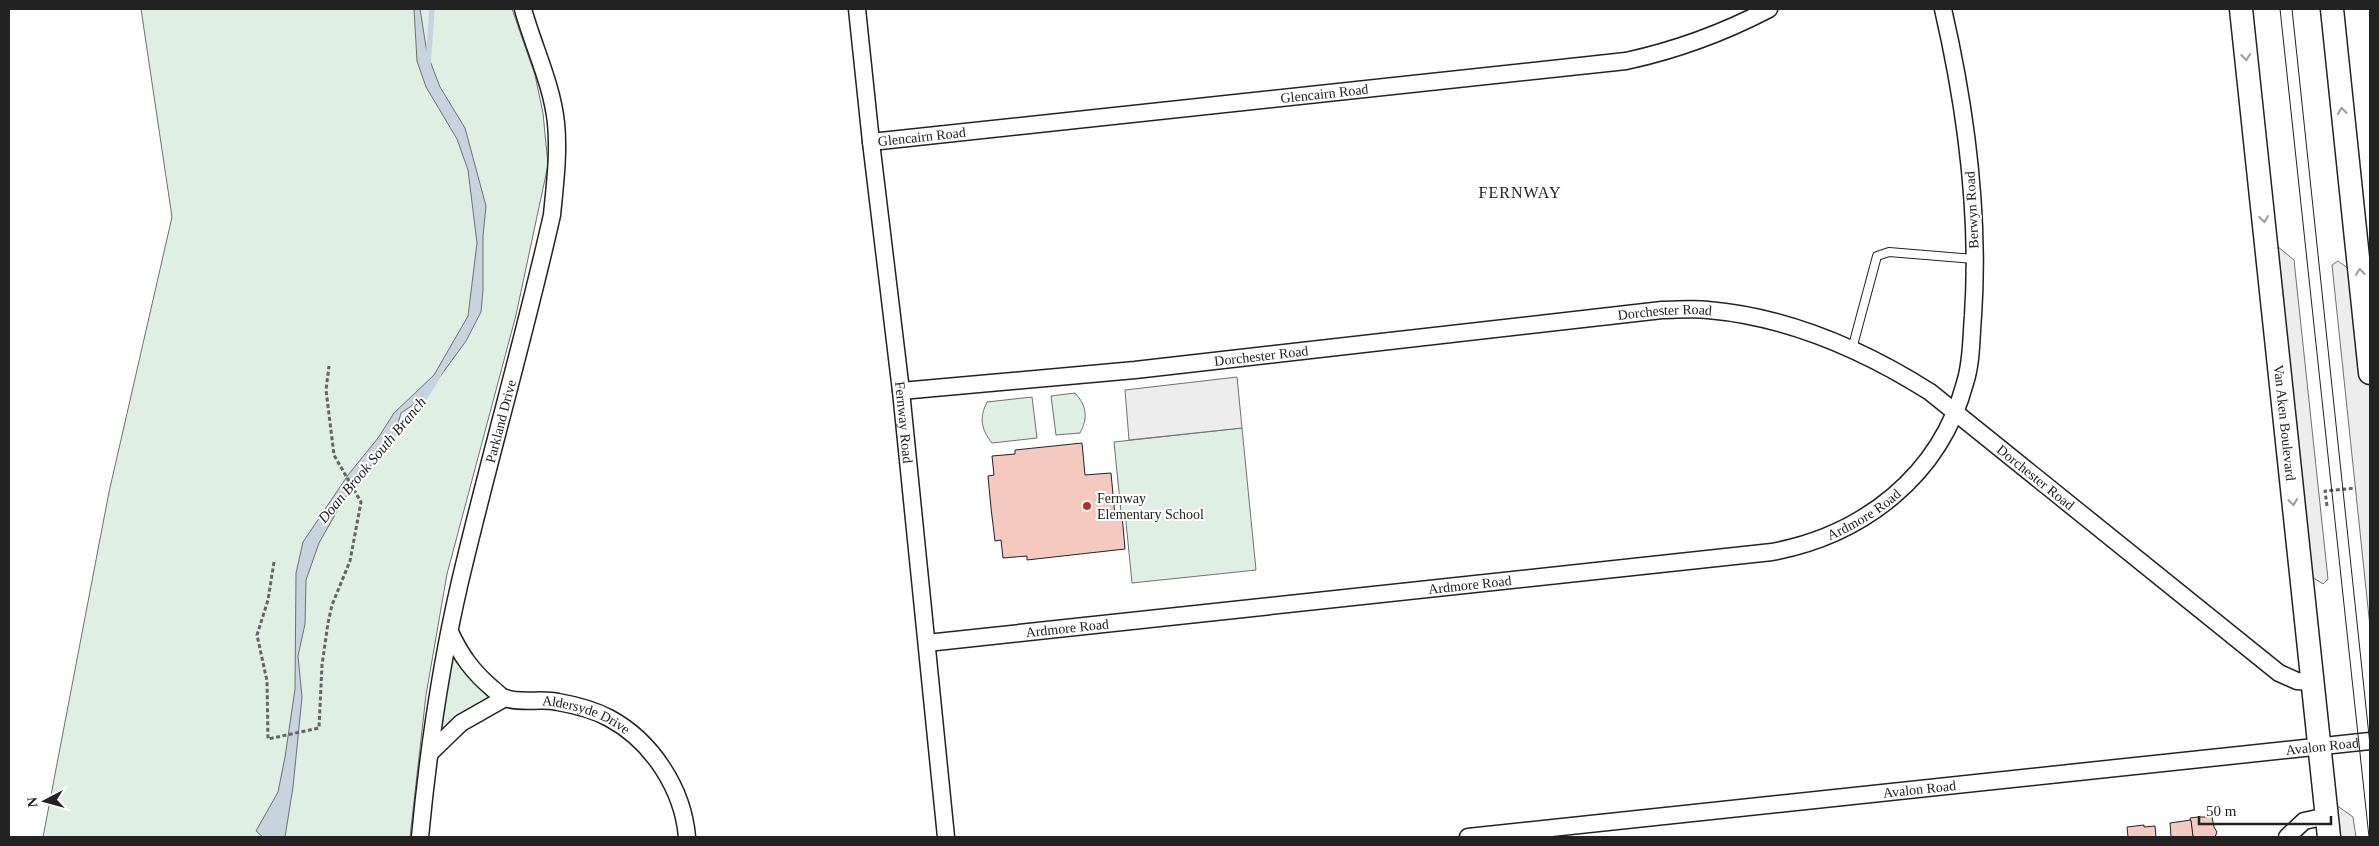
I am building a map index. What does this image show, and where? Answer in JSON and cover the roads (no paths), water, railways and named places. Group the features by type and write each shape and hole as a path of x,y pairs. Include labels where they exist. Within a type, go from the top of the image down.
{"main road":[{"name":"Van Aken Boulevard","path":"2241,9 2328,827"},
{"path":"2332,9 2370,373"}],"street":[{"name":"Parkland Drive","path":"420,837 430,753 459,587 552,215 557,161 556,122 549,92 523,9"},
{"name":"Fernway Road","path":"857,9 901,391 946,837"},
{"name":"Glencairn Road","path":"871,142 1626,61 1660,53 1700,40 1733,28 1769,9"},
{"name":"Berwyn Road","path":"1942,9 1955,62 1964,117 1971,177 1974,259 1970,361 1966,383 1955,411"},
{"name":"Dorchester Road","path":"901,391 1135,370 1662,310 1706,310 1751,316 1793,326 1852,349 1892,368 1955,411 2279,673 2297,681 2312,682"},
{"name":"Ardmore Road","path":"927,643 1772,552 1802,546 1858,521 1902,488 1924,467 1955,411"},
{"path":"430,753 462,723 505,698 475,674 460,654 450,632"},
{"name":"Aldersyde Drive","path":"505,698 556,701 587,709 609,718 630,732 650,752 668,776 680,802 687,837"},
{"name":"Avalon Road","path":"1468,837 2370,741"},
{"path":"2287,837 2304,821 2328,827"}],"lane":[{"path":"1852,349 1878,256 1889,252 1974,259"}],"water":[{"path":"414,9 420,9 427,53 440,87 465,128 486,206 483,236 481,312 466,341 431,389 401,413 397,427 354,490 345,497 319,543 306,580 305,624 298,656 302,697 293,787 285,837 263,837 256,831 278,792 295,689 296,573 303,542 348,475 378,438 394,413 434,375 468,316 477,243 468,170 457,139 426,87 417,61"}],"waterway":[{"name":"Doan Brook South Branch","path":"428,64 432,9"},
{"name":"Doan Brook South Branch","path":"375,455 411,415 427,394 441,370"}],"tram line":[{"path":"2280,9 2369,837"},
{"path":"2292,9 2370,745"}],"place":[{"name":"Fernway Elementary School","path":"1087,506"}],"district":[{"name":"FERNWAY","path":"1520,192"}]}
